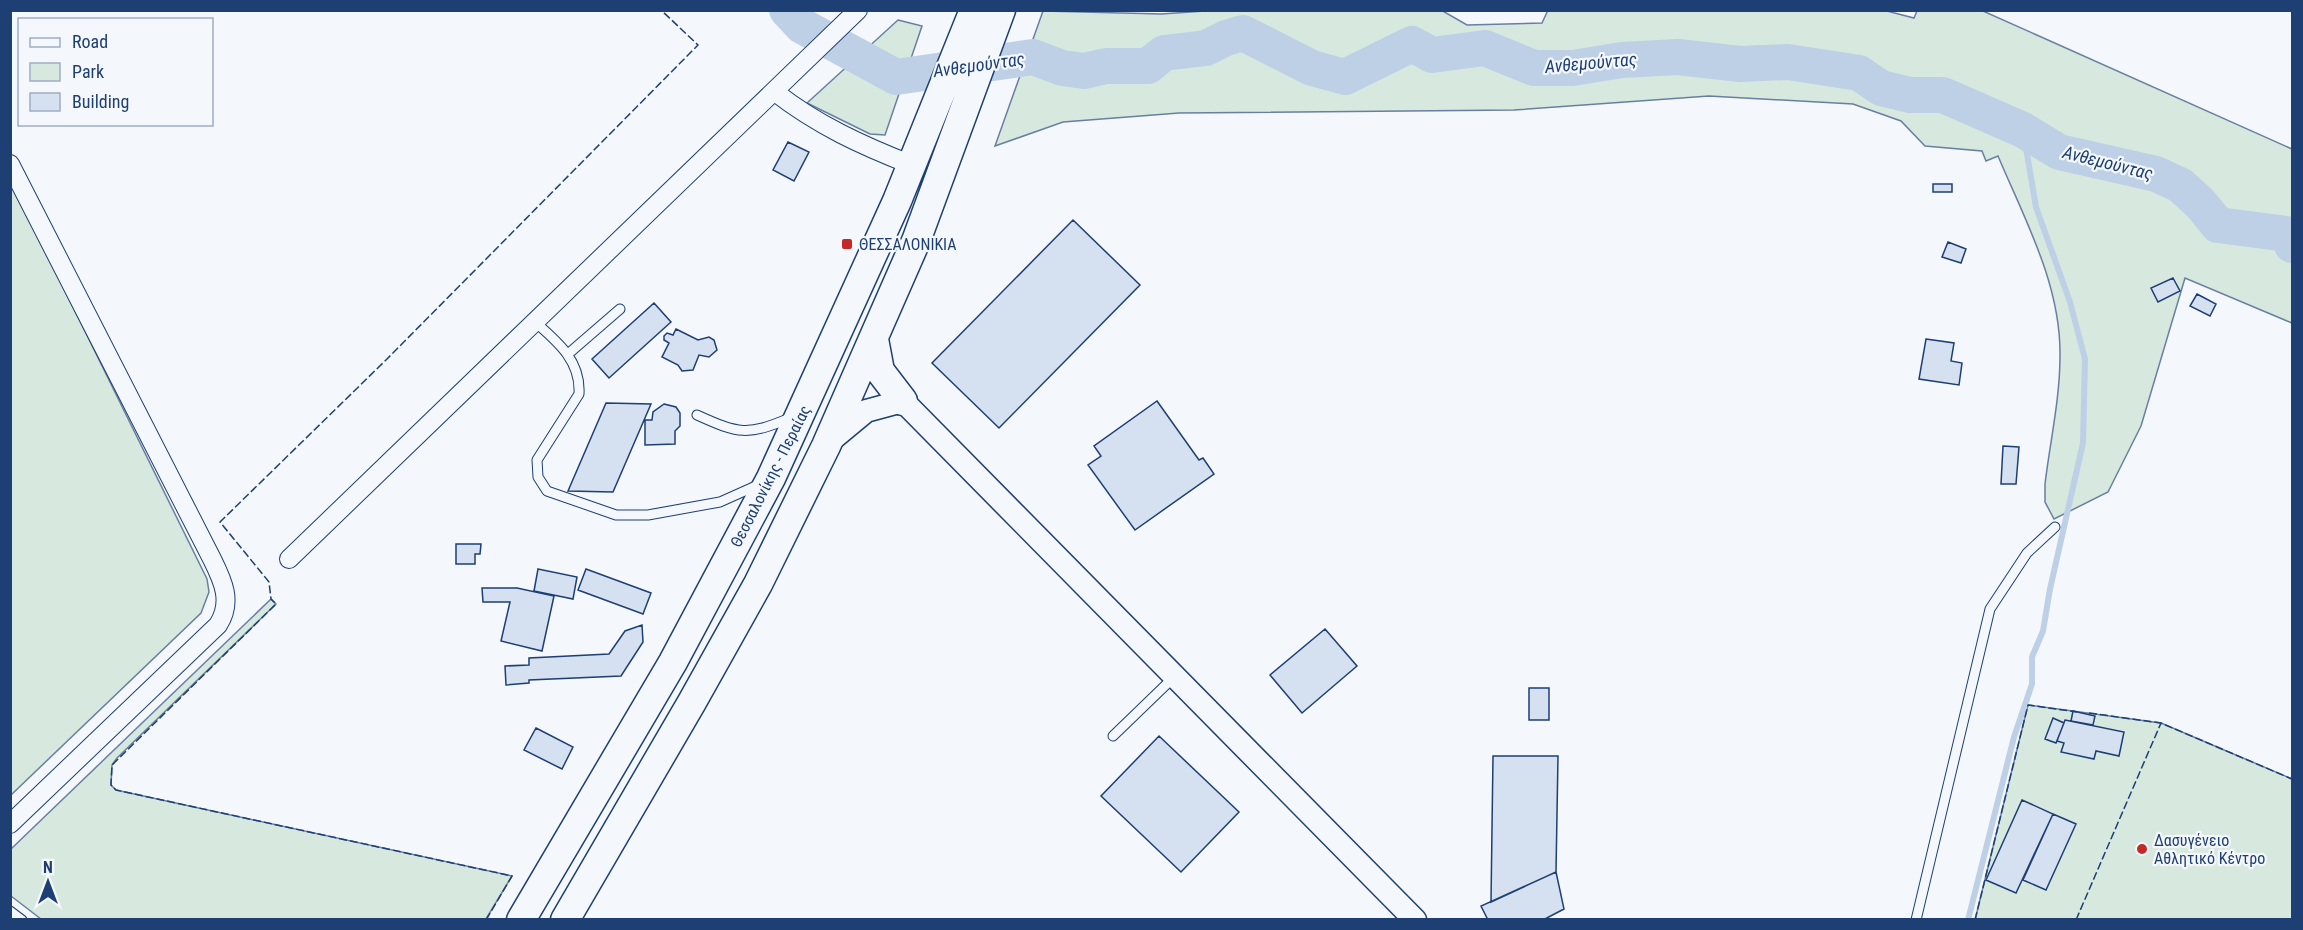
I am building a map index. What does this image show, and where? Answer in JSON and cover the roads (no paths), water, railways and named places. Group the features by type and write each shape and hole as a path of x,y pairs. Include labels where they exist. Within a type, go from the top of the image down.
{"main road":[{"name":"Θεσσαλονίκης - Περαίας","path":"521,920 673,662 771,478 803,412 929,126 986,15"},
{"name":"Θεσσαλονίκης - Περαίας","path":"565,920 752,594 826,446 874,339 957,134 986,15"},
{"path":"874,339 880,371 903,401"}],"street":[{"path":"289,559 806,63 858,10"},
{"path":"775,92 801,112 828,128 912,165"},
{"path":"10,164 212,559 223,583 226,598 225,614 218,625 10,824"},
{"path":"826,446 853,419 866,411 903,401 1173,678 1415,920"}],"lane":[{"path":"568,354 620,309"},
{"path":"535,322 568,354 575,364 579,394 537,460 538,477 547,491 616,515 648,515 720,502 771,478"},
{"path":"697,415 735,431 755,432 803,412"},
{"path":"1916,920 1990,609 2027,553 2055,527"},
{"path":"1113,735 1173,678"},
{"path":"10,911 22,920"}],"waterway":[{"name":"Ανθεμούντας","path":"787,10 802,26 896,77 1033,57 1062,68 1084,71 1106,66 1148,66 1164,53 1206,48 1243,33 1312,68 1345,77 1412,44 1432,55 1485,48 1534,68 1573,68 1622,60 1678,57 1740,64 1788,62 1859,73 1881,88 1910,95 1943,95 2023,130 2059,152 2156,174 2180,185 2200,203 2218,225 2287,234 2292,245"},
{"path":"1968,920 2014,737 2032,684 2032,657 2043,631 2050,589 2083,443 2085,359 2070,302 2036,207 2023,130"}],"place":[{"name":"ΘΕΣΣΑΛΟΝΙΚΙΑ","path":"847,244"},
{"name":"Δασυγένειο Αθλητικό Κέντρο","path":"2142,849"}]}
